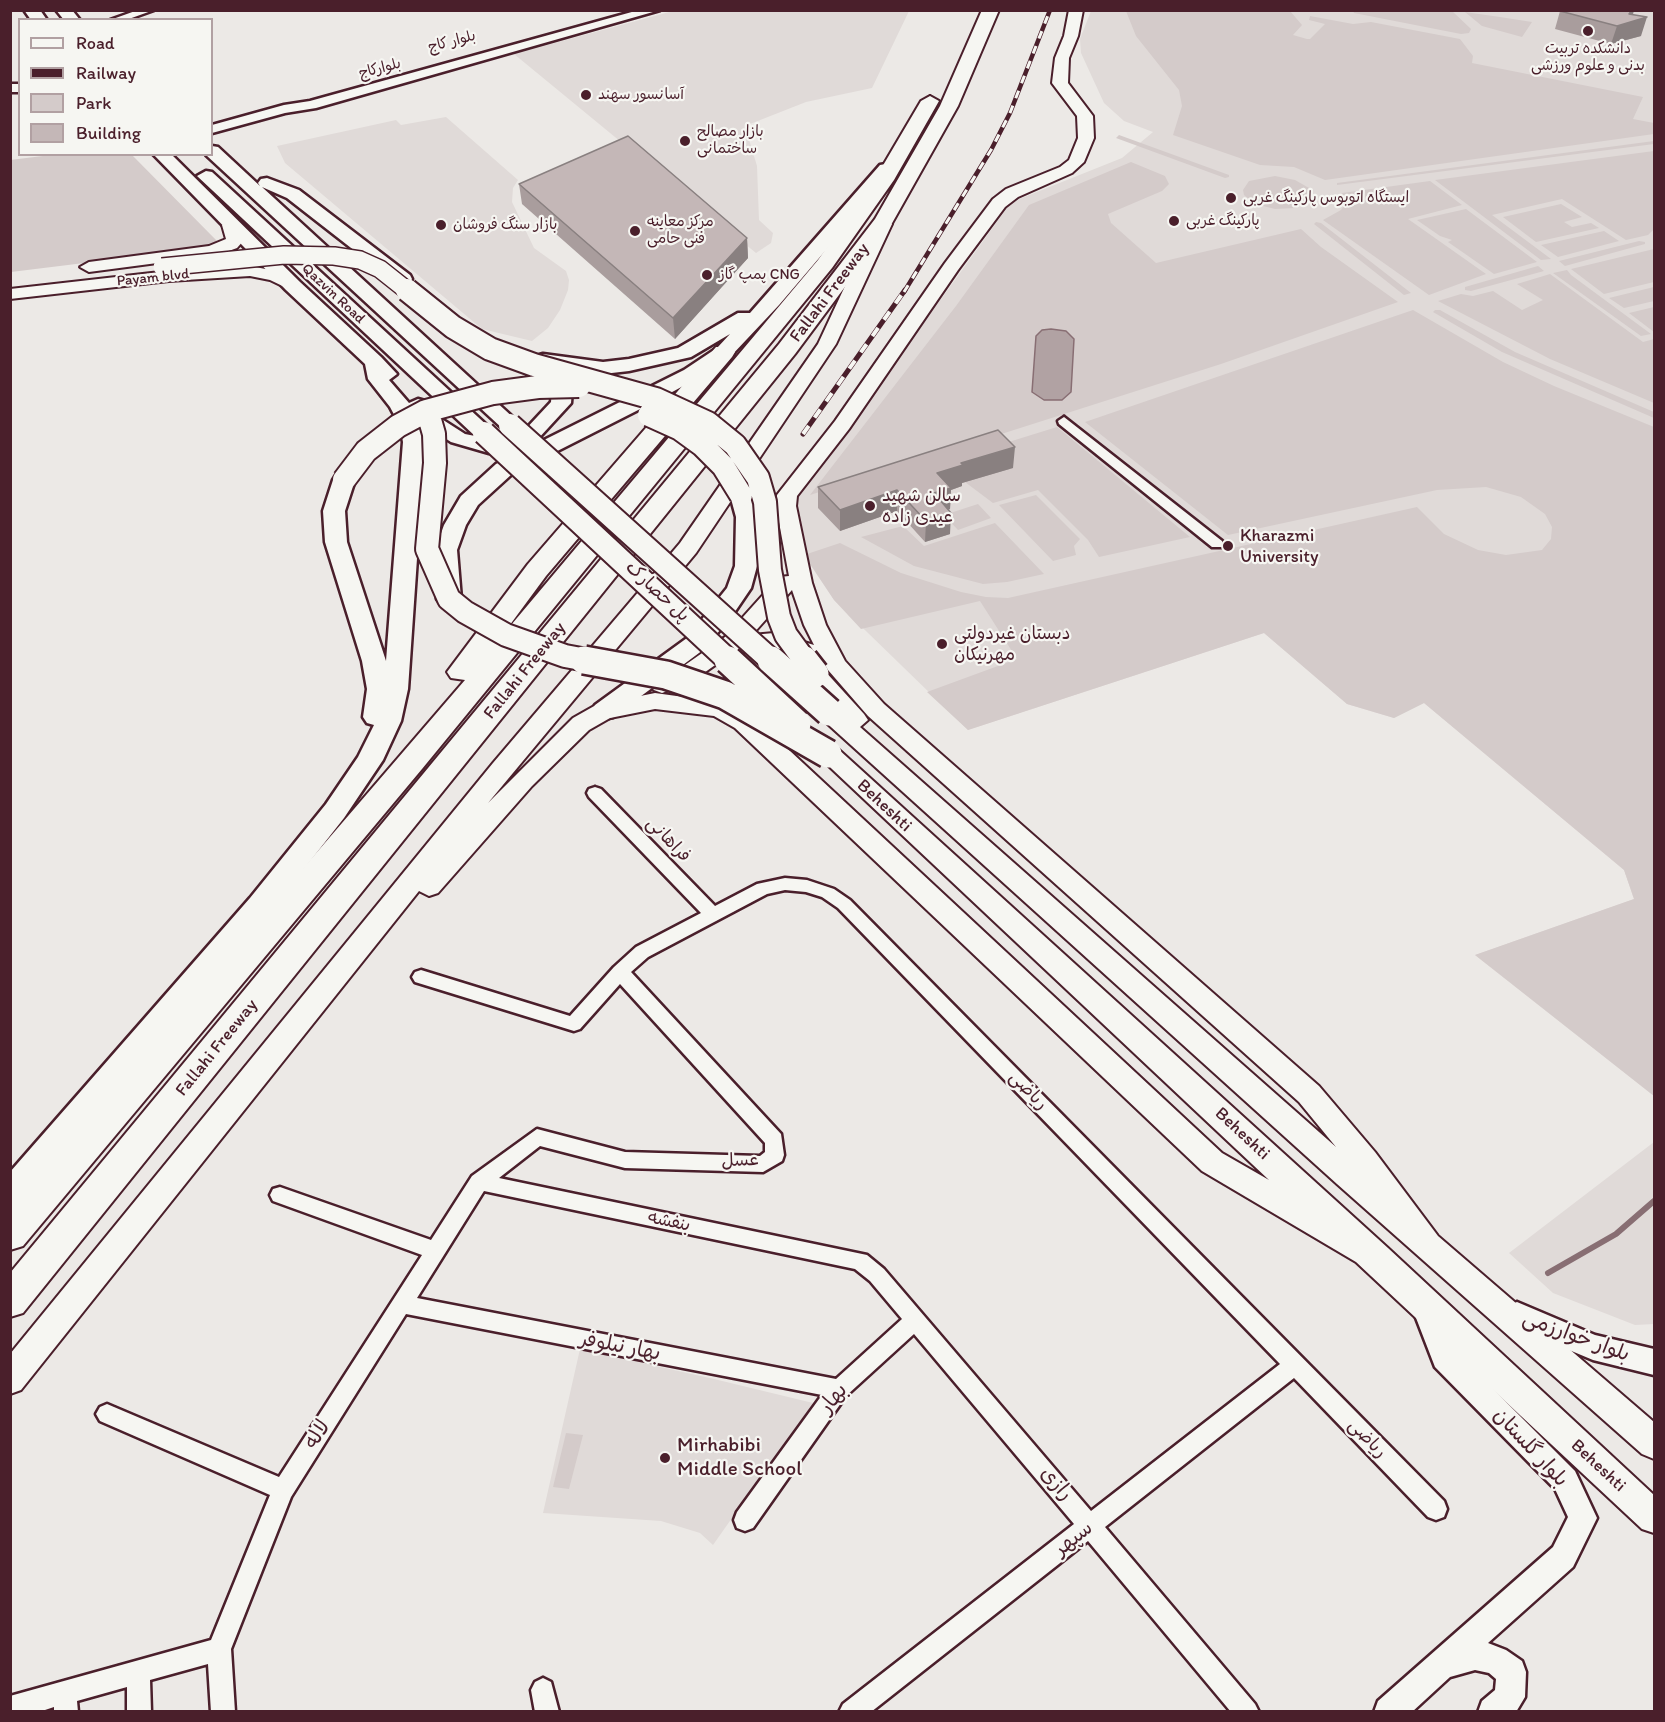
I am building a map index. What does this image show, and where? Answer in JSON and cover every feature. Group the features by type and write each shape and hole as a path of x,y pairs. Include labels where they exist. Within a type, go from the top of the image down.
{"highway":[{"name":"Fallahi Freeway","path":"10,1235 404,771 825,264 859,218 929,104 971,10"},
{"name":"Fallahi Freeway","path":"10,1301 787,350 884,221 949,106 991,10"},
{"path":"213,142 228,150 267,183 440,336 499,367 632,409 680,429 714,455 741,495 747,517 746,566 739,588 724,611 695,645 604,711"},
{"name":"Qazvin Road","path":"213,152 510,425"},
{"path":"238,966 293,881 433,710 537,570 724,352 772,301 899,154"},
{"path":"163,156 293,286 411,396 430,420 458,438 489,447 505,445 530,436 553,415 561,403 562,390 553,374 536,359"},
{"name":"Qazvin Road","path":"185,156 484,433"},
{"path":"267,183 293,194 482,339 536,359 603,368 684,353 772,301"},
{"path":"168,266 269,255 317,255 360,260 381,268 444,321 476,342 534,365 622,389 676,407 708,423 735,445 758,478 765,502 773,598 779,617 786,636 825,669"},
{"path":"449,599 446,550 455,525 464,509 486,485 504,470 662,389 724,352"},
{"path":"10,1195 260,905 335,811 370,760 387,722 396,689 414,442 410,426 400,405 378,379 374,361"},
{"path":"370,760 379,688 374,661 336,542 334,511 344,480 366,451 383,436 410,419 439,406 493,393 538,387 622,389"},
{"path":"430,420 434,434 435,463 427,549 449,599 490,628 527,644 565,656 666,675 725,695 828,754"},
{"name":"پل حصارک","path":"510,425 829,712"},
{"name":"پل حصارک","path":"484,433 828,754"}],"main road":[{"path":"1076,10 1071,36 1062,58 1060,83 1085,116 1086,138 1080,153 1066,170 1012,193 999,203 951,267 842,425 791,489 786,506 797,564 825,669 876,710 1309,1094 1365,1161 1426,1242 1654,1443"},
{"path":"10,1380 502,769 688,548 827,344 884,221"},
{"name":"Payam blvd","path":"10,294 168,266 231,244 235,240 231,225"},
{"path":"212,251 205,257 203,264 219,272"},
{"path":"10,285 168,266"},
{"name":"Payam blvd","path":"10,278 168,266 219,272 262,273 293,286"},
{"path":"346,962 396,925 523,780 581,724 693,670 733,642 778,594 797,564"},
{"path":"719,709 710,687 710,677 719,661 739,645 774,640 812,653 902,776"},
{"path":"604,711 655,701 719,709 743,722 1212,1162 1377,1258"},
{"name":"Beheshti","path":"829,712 1426,1242"},
{"name":"Beheshti","path":"828,754 1377,1258 1654,1517"},
{"name":"بلوار خوارزمی","path":"1500,1308 1565,1337 1643,1361 1654,1362"}],"street":[{"path":"121,18 150,10"},
{"name":"بلوار کاج","path":"284,109 304,99 630,10"},
{"name":"بلوارکاج","path":"284,109 310,105 654,10"},
{"path":"213,129 284,109"},
{"path":"1064,421 1217,544"},
{"name":"فراهانی","path":"595,793 712,915"},
{"name":"ریاضی","path":"421,977 574,1024 620,972 642,952 763,888 785,884 807,886 828,892 844,904 1436,1509"},
{"name":"عسل","path":"479,1182 537,1137 625,1160 763,1164 775,1155 774,1140 620,972"},
{"name":"لاله","path":"223,1712 219,1649 283,1490 479,1182"},
{"name":"بنفشه","path":"479,1182 860,1261"},
{"path":"280,1195 436,1251"},
{"name":"رازی","path":"860,1261 877,1275 1247,1712"},
{"name":"بلوار گلستان","path":"1389,1712 1563,1557 1583,1518 1565,1480 1444,1358 1422,1301"},
{"name":"بهار نیلوفر","path":"402,1304 839,1389"},
{"name":"بهار","path":"745,1520 839,1389 915,1320"},
{"name":"سپهر","path":"851,1712 1295,1365"},
{"path":"107,1414 283,1490"},
{"path":"10,1708 66,1702 138,1672 219,1649"},
{"name":"بلوار گلستان","path":"1441,1665 1475,1655 1496,1660 1511,1672 1510,1697 1493,1712"},
{"path":"138,1672 139,1712"}],"shaded area":[{"name":"بازار مصالح ساختمانی","path":"673,11 909,11 872,88 806,102 745,126 757,166 759,220 773,233 771,243 756,253 514,54"},
{"name":"Kharazmi University","path":"1091,11 1654,11 1654,1096 1475,955 1634,899 1624,870 1424,703 1394,718 1347,704 1264,633 968,730 834,600 804,555 794,502 1007,208 1017,200 1122,158 1153,132 1124,121 1104,103 1081,53 1080,39"},
{"name":"بازار سنگ فروشان","path":"446,117 518,180 513,188 512,202 534,248 566,271 569,280 568,290 560,310 548,328 532,341 482,329 285,163 277,146 396,120 401,125"},
{"path":"1042,330 1066,331 1074,339 1071,392 1062,400 1044,400 1032,392 1036,336"},
{"path":"1654,1142 1654,1324 1635,1325 1553,1293 1509,1253"},
{"name":"Mirhabibi Middle School","path":"580,1349 813,1403 713,1545 700,1533 661,1521 543,1513"}],"green space":[{"path":"1126,11 1290,11 1302,25 1293,35 1307,39 1310,39 1325,24 1309,20 1310,16 1353,24 1371,22 1460,39 1473,56 1472,63 1643,97 1633,119 1654,123 1654,134 1325,180 1294,167 1260,165 1173,135 1182,106 1179,90 1136,36"},
{"path":"1353,11 1452,11 1471,29 1469,33 1461,34"},
{"path":"1465,12 1532,22 1522,37 1482,26"},
{"path":"1119,135 1229,175 1229,177 1225,178 1116,138"},
{"path":"1654,141 1654,144 1337,185 1337,183"},
{"path":"1654,151 1654,229 1648,235 1626,240 1562,199 1492,215 1551,259 1541,260 1435,180"},
{"path":"43,156 133,156 217,241 206,248 11,272 10,160"},
{"path":"1131,162 1165,176 1169,184 1162,191 1108,214 1111,223 1156,263 1301,229 1321,247 1398,302 1221,364 810,495 956,306 1029,205"},
{"path":"1275,176 1295,180 1309,188 1312,193 1309,202 1295,208 1275,209 1255,204 1244,195 1243,190 1249,181"},
{"path":"1430,181 1462,205 1408,219 1486,274 1429,295 1323,220 1341,210 1345,205 1342,193"},
{"path":"1561,204 1582,217 1564,222 1572,227 1591,223 1599,228 1536,242 1503,217"},
{"path":"1466,209 1537,262 1494,274 1448,242 1452,240 1440,236 1417,220"},
{"path":"1321,223 1411,293 1404,295 1314,224"},
{"path":"1604,231 1619,241 1558,257 1541,245"},
{"path":"1639,241 1645,244 1565,266 1559,261"},
{"path":"1654,249 1654,282 1604,294 1571,269"},
{"path":"1538,266 1544,271 1471,291 1465,290 1465,287"},
{"path":"1567,270 1651,334 1641,336 1553,273"},
{"path":"1550,274 1643,342 1654,339 1654,403 1550,359 1438,301 1461,294 1473,296 1493,291 1522,310 1543,300 1517,284"},
{"path":"1654,287 1654,301 1624,308 1609,298"},
{"path":"1654,307 1654,332 1629,313"},
{"path":"1413,310 1503,362 1554,386 1654,427 1654,1096 1475,955 1634,899 1624,870 1424,703 1394,718 1347,704 1264,633 968,730 927,692 1017,659 980,601 861,629 834,600 804,555 840,543 901,573 961,592 1008,598 1417,507 1444,534 1478,550 1506,555 1542,550 1551,539 1552,527 1545,514 1521,497 1486,487 1437,490 1228,535 1085,422"},
{"path":"1440,310 1515,352 1654,412 1654,418 1502,352 1433,312"},
{"path":"1057,427 1190,537 1099,557 1088,540 1038,490 993,503 965,482 1013,468 941,463"},
{"path":"1036,495 1080,539 1074,546 1076,555 1053,561 999,505"},
{"path":"978,504 991,518 958,530 944,515"},
{"path":"995,523 1044,574 1007,582 983,584 914,566 861,537 903,526 924,546"},
{"path":"566,1433 583,1435 569,1489 553,1487"}],"building":[{"path":"1632,10 1629,14 1647,17 1617,26 1560,11"},
{"name":"مرکز معاینه فنی حامی","path":"628,136 747,238 673,318 519,184"},
{"path":"998,430 1015,447 961,463 963,465 937,473 951,488 934,493 951,513 926,521 897,490 840,510 818,487"}],"waterway":[{"path":"1548,1273 1616,1234 1654,1201"}],"railway":[{"path":"904,292 991,150 1010,113 1050,10"},
{"path":"803,434 905,290"}],"place":[{"name":"دانشکده تربیت بدنی و علوم ورزشی","path":"1588,31"},
{"name":"آسانسور سهند","path":"586,95"},
{"name":"بازار مصالح ساختمانی","path":"685,141"},
{"name":"ایستگاه اتوبوس پارکینگ غربی","path":"1231,198"},
{"name":"پارکینگ غربی","path":"1174,221"},
{"name":"بازار سنگ فروشان","path":"441,225"},
{"name":"مرکز معاینه فنی حامی","path":"635,231"},
{"name":"پمپ گاز CNG","path":"707,275"},
{"name":"سالن شهید عیدی زاده","path":"870,506"},
{"name":"Kharazmi University","path":"1228,546"},
{"name":"دبستان غیردولتی مهرنیکان","path":"942,644"},
{"name":"Mirhabibi Middle School","path":"665,1458"}]}
